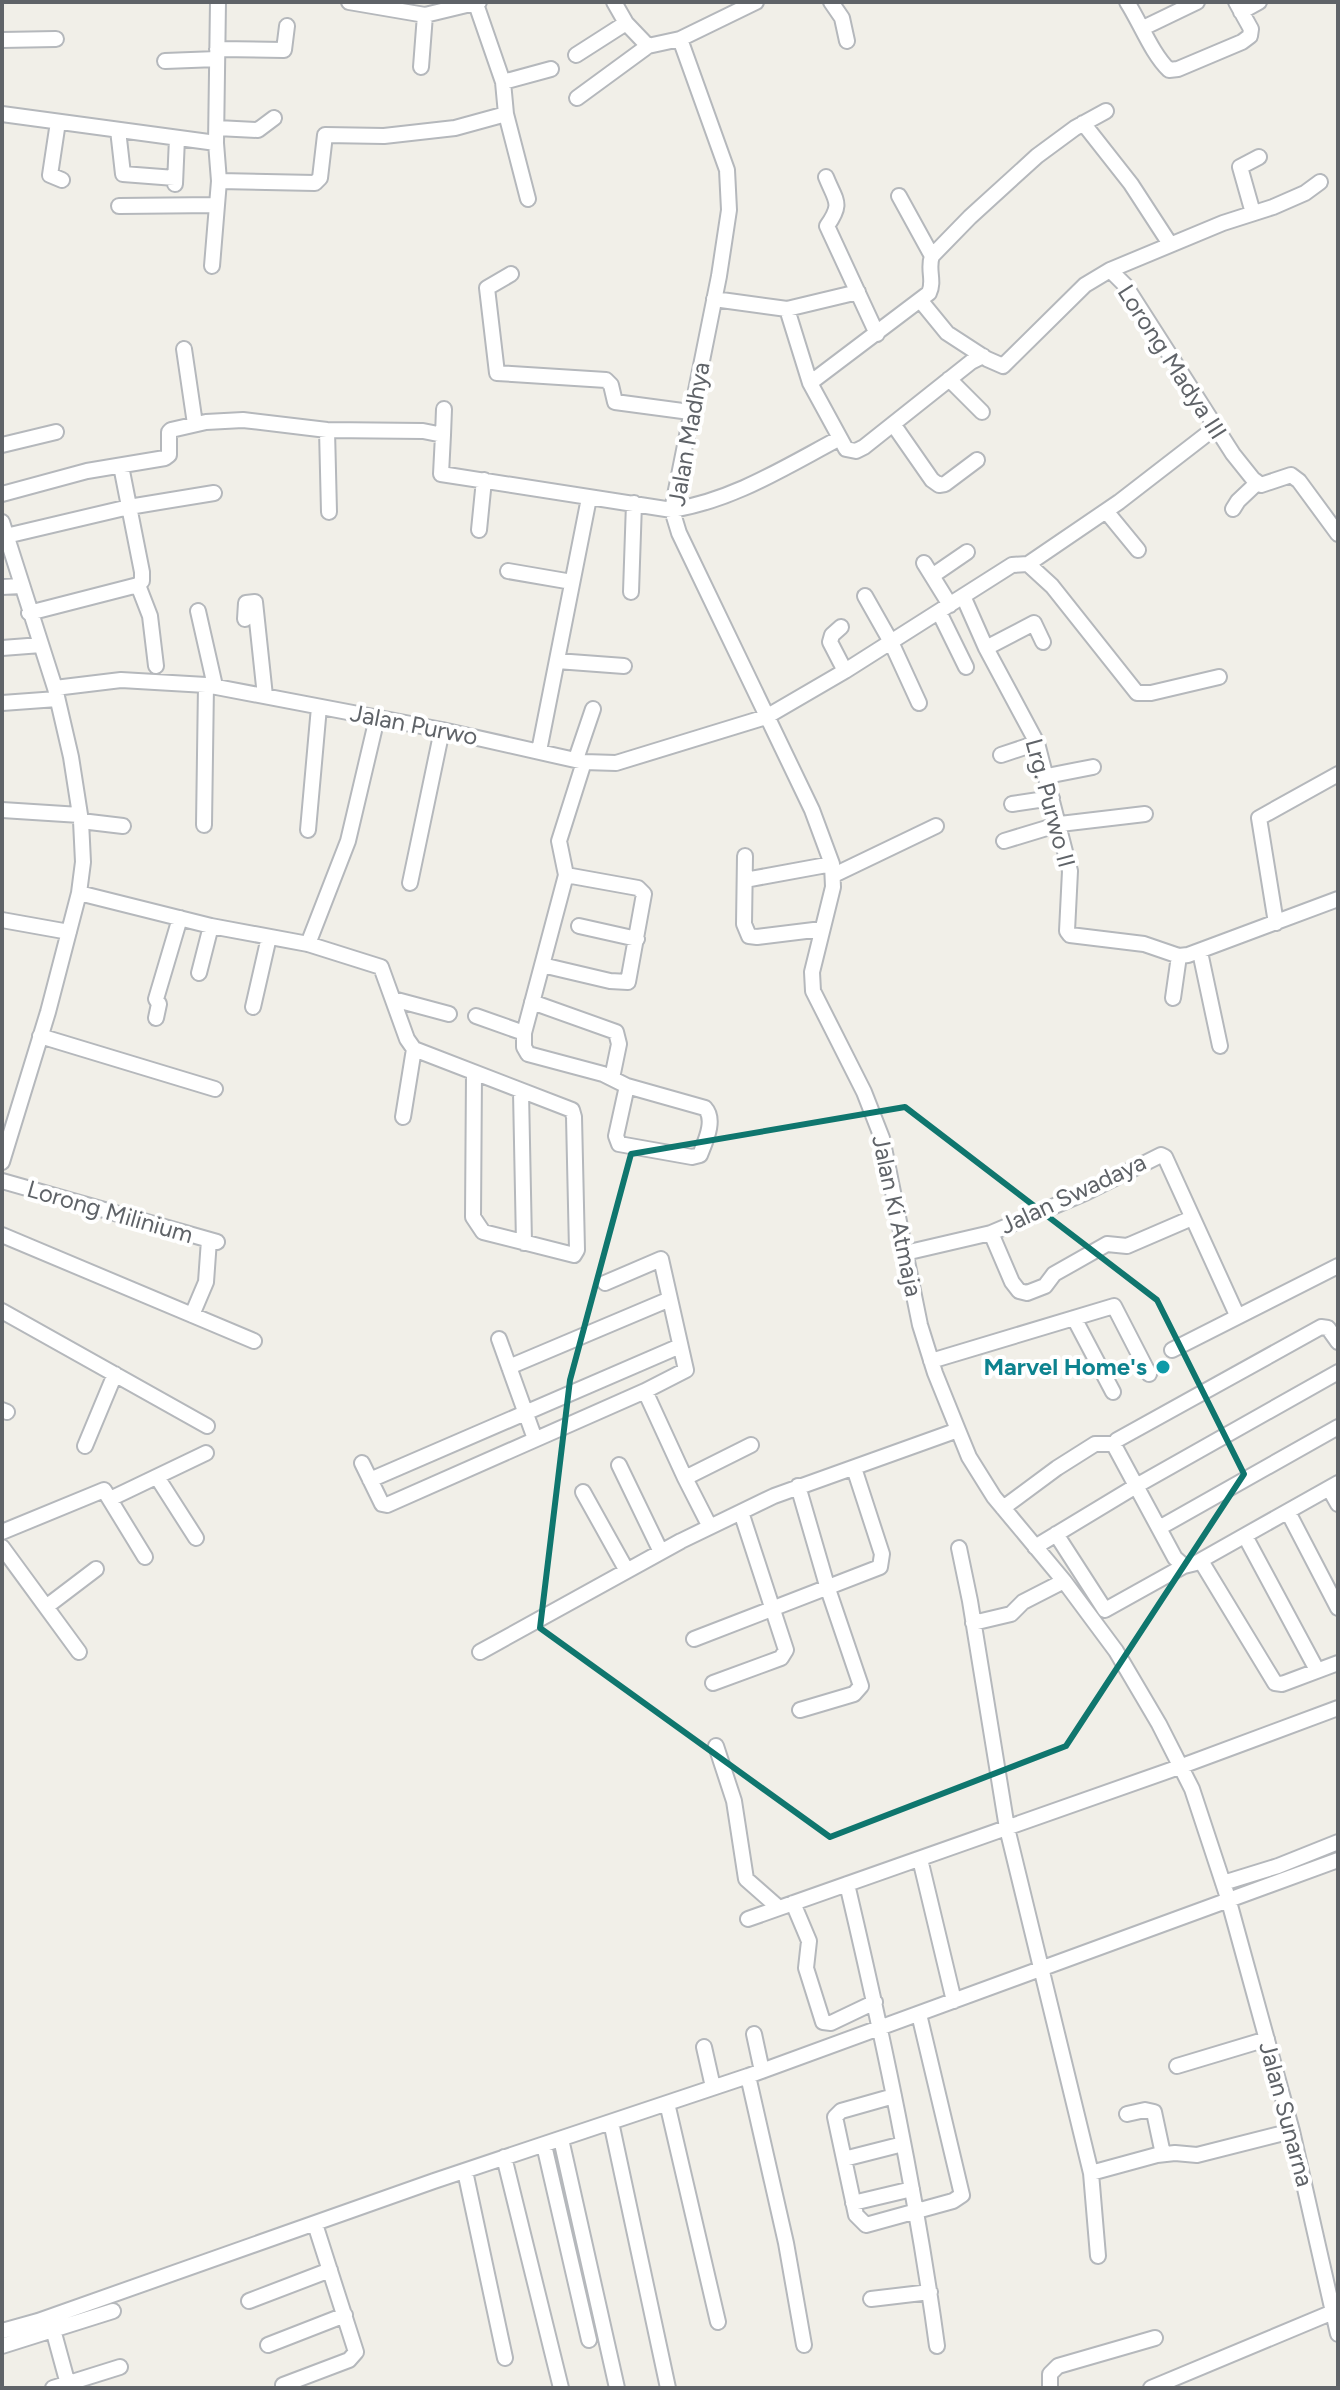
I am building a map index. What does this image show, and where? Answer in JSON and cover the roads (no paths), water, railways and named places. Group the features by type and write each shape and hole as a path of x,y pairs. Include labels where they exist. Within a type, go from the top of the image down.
{"street":[{"path":"212,266 219,181 216,136 218,2"},
{"path":"349,2 425,15 478,3 503,82 506,114 528,199"},
{"path":"614,2 626,23 648,46"},
{"path":"577,98 648,46 680,39 756,2"},
{"path":"831,2 842,18 847,41"},
{"path":"1127,2 1160,62 1169,70 1178,69 1250,36 1251,29 1238,7 1259,2"},
{"path":"1143,28 1197,2"},
{"path":"421,67 425,15"},
{"path":"576,55 626,23"},
{"path":"165,61 284,50 287,26"},
{"path":"2,40 56,39"},
{"name":"Jalan Madhya","path":"680,39 728,175 729,210 672,510 679,533 766,717"},
{"path":"503,82 551,69"},
{"path":"810,383 929,293 933,285 930,269 932,256 1017,173 1083,123 1106,111"},
{"path":"2,114 177,138 258,130 274,118"},
{"path":"219,181 315,183 320,178 325,135 384,136 455,128 506,114"},
{"path":"58,122 50,175 62,180"},
{"path":"1083,123 1131,184 1170,244"},
{"path":"118,130 123,174 175,181 177,138"},
{"path":"1253,213 1240,167 1259,157"},
{"path":"826,177 838,207 837,214 827,226 877,334"},
{"path":"1110,270 1305,193 1320,182"},
{"path":"899,196 932,256"},
{"path":"119,206 217,205"},
{"name":"Lorong Madya III","path":"983,356 1003,366 1006,364 1085,285 1110,270 1125,285 1233,454 1257,483"},
{"path":"511,274 487,288 497,373 606,380 611,385 615,402 690,412"},
{"path":"714,299 787,309 858,292"},
{"path":"920,300 947,333 983,356"},
{"path":"787,309 810,383 846,449 856,451 983,356"},
{"path":"184,349 195,424"},
{"path":"949,379 982,412"},
{"path":"444,409 440,473 672,510 704,505 740,491 840,438"},
{"path":"2,494 87,471 165,458 169,455 170,431 195,424 243,420 327,430 423,431 443,435"},
{"path":"893,424 932,480 939,485 945,484 977,460"},
{"path":"833,869 812,810 766,717 1012,565 1028,564 1106,511 1216,427"},
{"path":"327,430 329,512"},
{"path":"2,445 56,432"},
{"path":"29,613 138,585 142,581 121,466"},
{"path":"1233,509 1257,483 1261,485 1291,475 1299,481 1338,534"},
{"path":"479,530 484,480"},
{"path":"2,1162 7,1130 40,1036 69,932 83,862 71,757 56,694 4,529 214,493"},
{"path":"539,751 589,498"},
{"path":"631,592 634,503"},
{"path":"1106,511 1138,550"},
{"path":"966,667 928,570 967,552"},
{"path":"1028,564 1052,586 1137,693 1151,693 1219,677"},
{"path":"508,571 572,582"},
{"path":"138,585 150,616 156,666"},
{"path":"2,587 21,586"},
{"path":"865,596 891,642 919,703"},
{"name":"Lrg. Purwo II","path":"963,596 986,648 1037,743 1070,871 1067,931 1070,935 1156,946 1179,956 1200,952 1338,899"},
{"path":"245,619 246,603 255,602 265,696"},
{"path":"198,611 211,686 204,825"},
{"path":"986,648 1034,623 1043,642"},
{"path":"841,627 832,635 830,642 845,671"},
{"path":"2,648 41,645"},
{"path":"557,661 624,666"},
{"name":"Jalan Purwo","path":"2,703 121,680 211,686 580,760 624,761 766,717"},
{"path":"308,830 319,707"},
{"path":"593,709 559,841 566,875 524,1033 524,1047 528,1054 612,1078 627,1086 708,1111 711,1120 700,1155 692,1157 619,1144 616,1136 627,1086"},
{"path":"308,944 348,841 377,718"},
{"path":"410,883 442,730"},
{"path":"1001,755 1037,743"},
{"path":"1047,776 1093,767"},
{"path":"1276,923 1259,818 1338,774"},
{"path":"1012,804 1052,798"},
{"path":"2,810 123,826"},
{"path":"1004,841 1060,824 1145,814"},
{"path":"745,880 833,869 936,826"},
{"path":"745,856 744,924 749,936 822,929"},
{"name":"Jalan Ki Atmaja","path":"833,869 812,972 813,991 864,1092 882,1138 920,1325 931,1361 982,1480 1116,1651 1182,1766 1226,1891"},
{"path":"542,965 627,983 645,897 641,890 566,875"},
{"path":"79,893 211,926 308,944 377,964 383,970 407,1039 414,1049 474,1073 521,1092 569,1107 574,1113 577,1250 570,1256 483,1232 473,1217 474,1073"},
{"path":"156,1018 159,1004 156,999 180,918"},
{"path":"2,920 69,932"},
{"path":"199,973 211,926"},
{"path":"579,926 637,939"},
{"path":"253,1007 269,937"},
{"path":"1200,952 1220,1046"},
{"path":"1173,998 1179,956"},
{"path":"393,999 449,1014"},
{"path":"532,1002 616,1032 619,1044 612,1078"},
{"path":"476,1016 524,1033"},
{"path":"40,1036 215,1089"},
{"path":"403,1117 414,1049"},
{"path":"521,1092 524,1243"},
{"name":"Jalan Swadaya","path":"905,1253 991,1233 1085,1193 1157,1154 1165,1157 1237,1315"},
{"name":"Lorong Milinium","path":"2,1181 213,1241 206,1282 192,1315"},
{"path":"991,1233 1012,1282 1019,1291 1027,1293 1045,1286 1054,1274 1107,1244 1127,1246 1192,1218"},
{"path":"2,1235 254,1341"},
{"path":"362,1463 382,1504 387,1505 686,1370 661,1259 605,1283"},
{"path":"1172,1350 1338,1266"},
{"path":"509,1367 670,1299"},
{"path":"931,1361 1114,1306 1149,1374"},
{"path":"2,1311 207,1426"},
{"path":"1074,1318 1113,1392"},
{"path":"1003,1508 1095,1444 1115,1444 1321,1327 1328,1328 1338,1342"},
{"path":"499,1339 535,1439"},
{"path":"370,1480 680,1346"},
{"path":"1035,1547 1338,1372"},
{"path":"85,1446 115,1374"},
{"path":"645,1391 710,1527"},
{"path":"1159,1528 1338,1427"},
{"path":"480,1652 661,1552 741,1512 798,1486 958,1430"},
{"path":"1115,1444 1115,1451 1175,1558 1184,1566"},
{"path":"685,1478 751,1445"},
{"path":"110,1499 206,1453"},
{"path":"619,1465 661,1552"},
{"path":"694,1639 877,1570 883,1564 854,1468"},
{"path":"157,1477 196,1538"},
{"path":"798,1486 861,1686 854,1694 800,1710"},
{"path":"1056,1534 1105,1610 1184,1566 1201,1561 1334,1486 1338,1504"},
{"path":"2,1532 104,1490 145,1557"},
{"path":"583,1492 627,1571"},
{"path":"713,1683 781,1658 786,1653 741,1512"},
{"path":"1288,1512 1338,1608"},
{"path":"1245,1536 1317,1670"},
{"path":"959,1548 1007,1828 1091,2173 1098,2256"},
{"path":"3,1549 79,1652"},
{"path":"1201,1561 1272,1681 1282,1684 1338,1663"},
{"path":"46,1607 96,1569"},
{"path":"973,1623 1011,1614 1023,1602 1064,1581"},
{"path":"748,1919 1338,1708"},
{"path":"716,1746 734,1801 746,1879 786,1906 809,1941 806,1968 823,2022 878,2015 919,2014 951,1993 1226,1891 1338,1842"},
{"path":"920,1859 951,1993"},
{"path":"1226,1891 1338,1860"},
{"path":"847,1884 878,2015 917,2210 937,2346"},
{"name":"Jalan Sunarna","path":"1226,1891 1292,2131 1338,2334"},
{"path":"894,2096 841,2111 835,2117 856,2215 866,2225 958,2199 963,2192 919,2014"},
{"path":"2,2346 315,2224 756,2070 878,2015"},
{"path":"754,2038 756,2070 804,2345"},
{"path":"1177,2066 1267,2039"},
{"path":"705,2053 712,2084"},
{"path":"667,2103 718,2322"},
{"path":"1127,2114 1145,2110 1154,2112 1163,2154"},
{"path":"611,2122 668,2388"},
{"path":"1091,2173 1163,2154 1197,2155 1292,2131"},
{"path":"561,2139 617,2388"},
{"path":"844,2159 903,2144"},
{"path":"544,2145 589,2340"},
{"path":"504,2157 561,2388"},
{"path":"465,2171 505,2358"},
{"path":"853,2203 912,2189"},
{"path":"283,2385 349,2360 356,2354 315,2224"},
{"path":"249,2301 330,2270"},
{"path":"871,2299 930,2292"},
{"path":"2,2331 113,2311"},
{"path":"1151,2388 1333,2312"},
{"path":"268,2345 345,2315"},
{"path":"52,2324 69,2386"},
{"path":"1050,2388 1050,2374 1058,2366 1155,2338"},
{"path":"53,2388 69,2386 120,2367"}],"place":[{"name":"Marvel Home's","path":"1163,1367"}]}
